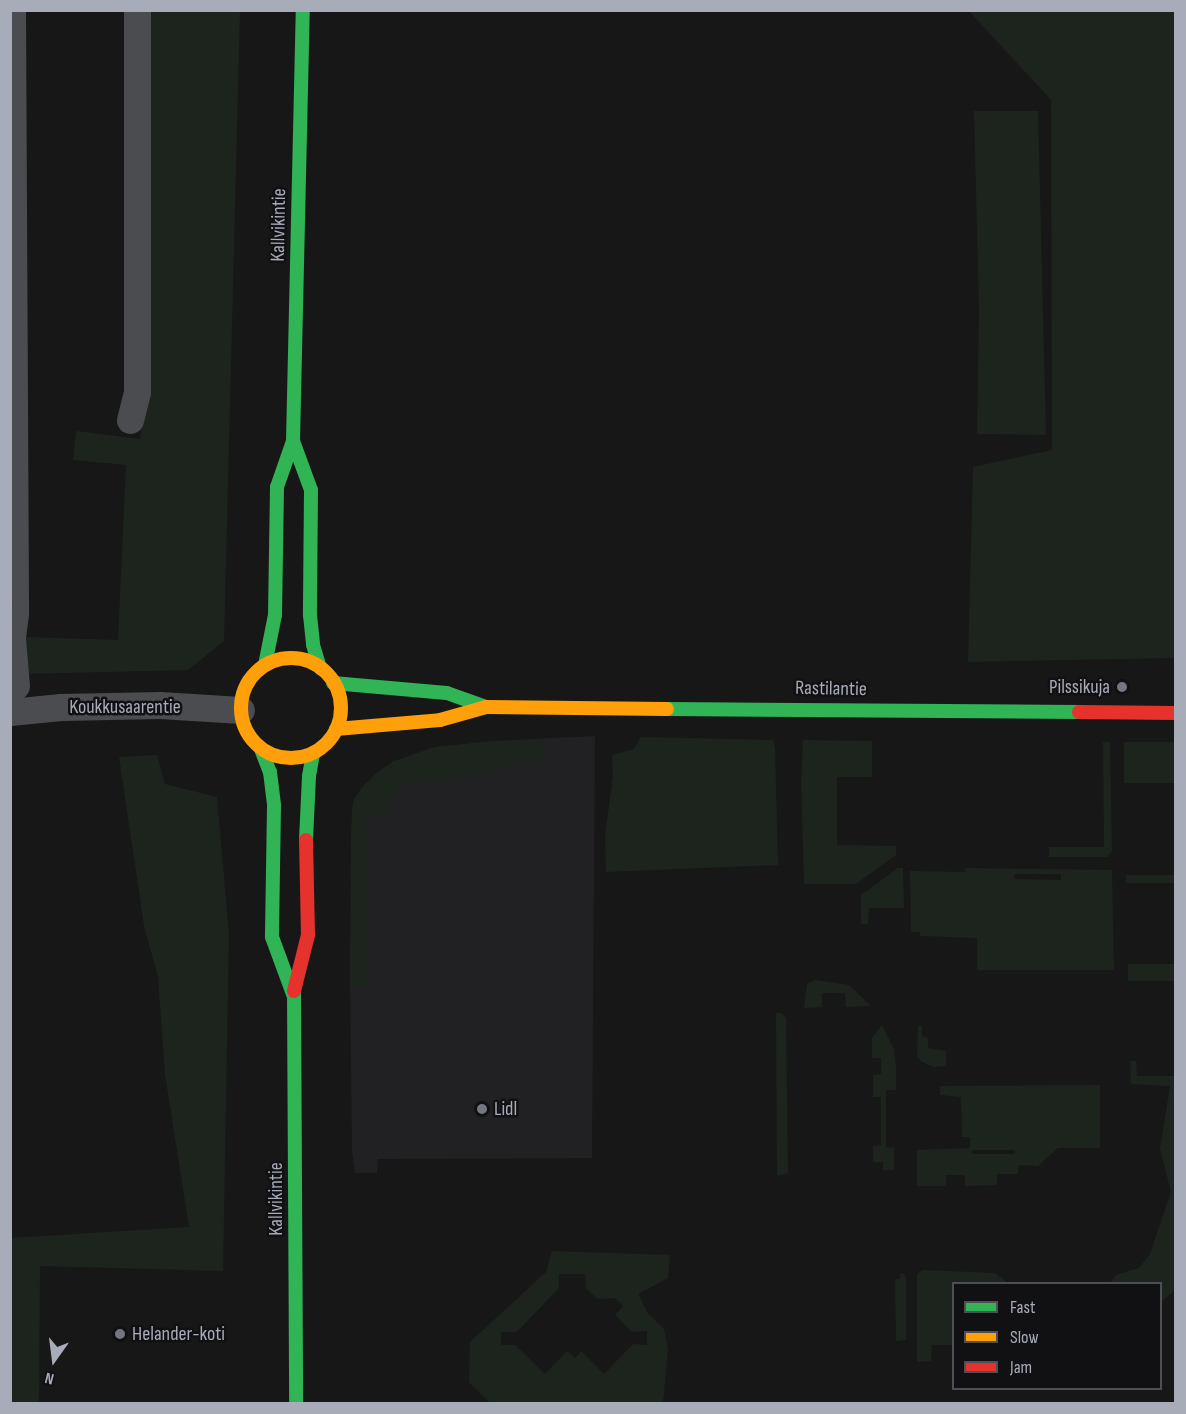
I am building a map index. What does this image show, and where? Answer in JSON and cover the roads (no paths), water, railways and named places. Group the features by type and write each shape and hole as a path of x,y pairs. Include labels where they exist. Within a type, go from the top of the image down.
{"main road":[{"name":"Kallvikintie","path":"265,665 275,615 277,487 293,441 303,10"},
{"name":"Kallvikintie","path":"293,441 311,490 310,615 313,645 320,668"},
{"path":"293,658 320,668 333,682 341,710 336,729 327,743 314,753 287,758 261,749 244,728 241,710 246,684 265,665 293,658"},
{"name":"Rastilantie","path":"333,682 447,693 486,707"},
{"name":"Rastilantie","path":"336,729 441,720 486,707 1176,713"},
{"name":"Kallvikintie","path":"261,749 270,772 274,806 272,937 293,994"},
{"name":"Kallvikintie","path":"296,1404 293,994 308,935 306,827 314,753"}],"street":[{"path":"12,10 15,614 12,639 16,686"},
{"path":"130,420 137,393 137,10"},
{"name":"Koukkusaarentie","path":"10,712 61,707 160,705 241,710"}],"place":[{"name":"Pilssikuja","path":"1122,687"},
{"name":"Lidl","path":"482,1109"},
{"name":"Helander-koti","path":"120,1334"}]}
